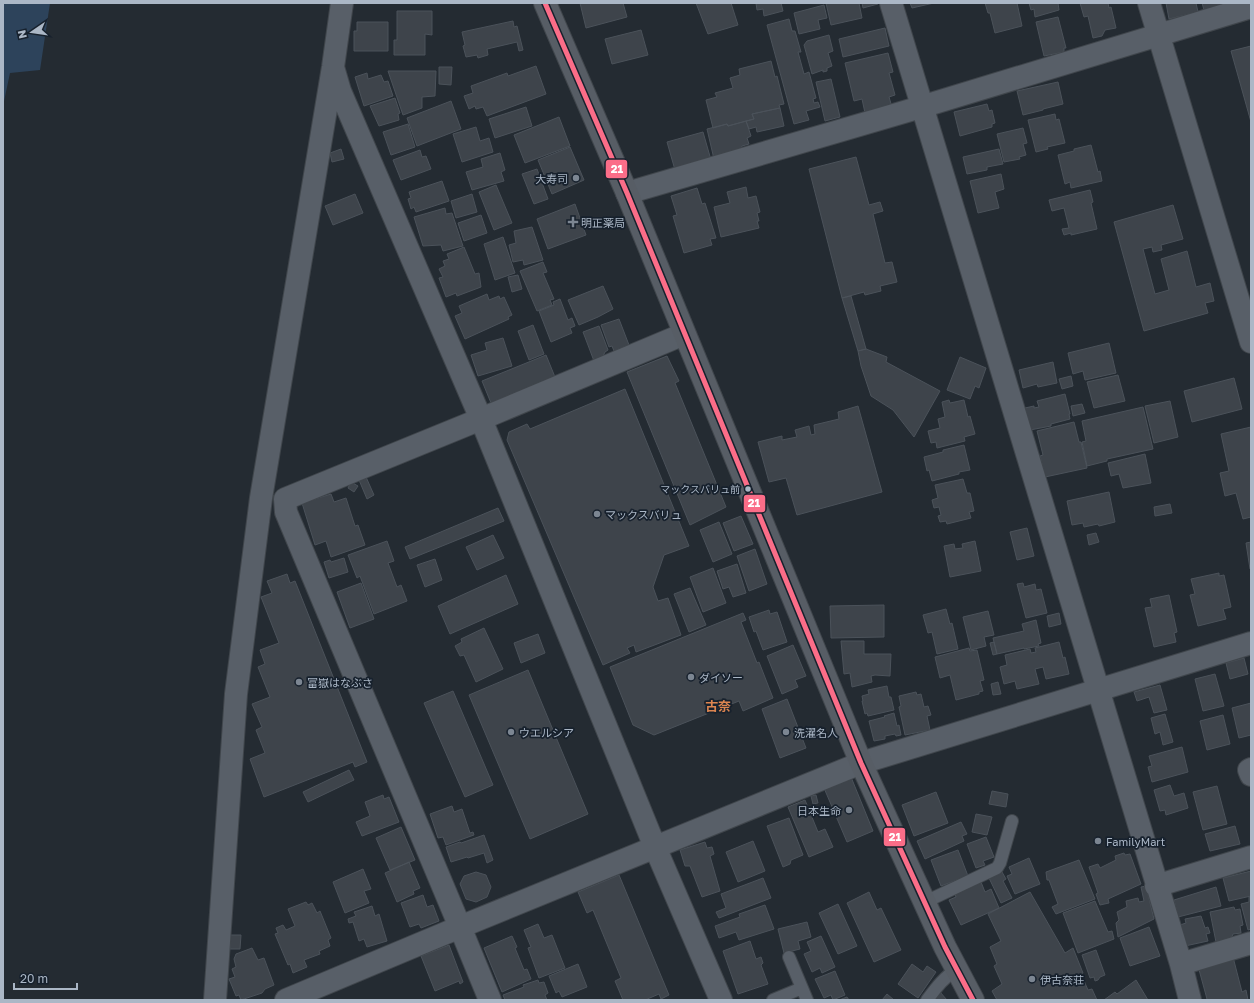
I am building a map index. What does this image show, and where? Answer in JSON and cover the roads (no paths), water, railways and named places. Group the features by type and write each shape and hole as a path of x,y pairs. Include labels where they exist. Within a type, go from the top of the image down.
{"main road":[{"path":"545,3 627,193 861,763 956,969 973,1000"}],"street":[{"path":"214,1000 236,694 261,498 333,67 342,3"},
{"path":"890,3 1156,886 1181,964 1190,1000"},
{"path":"1149,3 1251,342"},
{"path":"627,193 921,107 1251,7"},
{"path":"333,67 340,91 481,419 655,847 721,1000"},
{"path":"490,1000 286,512 286,499 684,334"},
{"path":"286,1000 861,763 1251,643"},
{"path":"1251,769 1251,775"},
{"path":"1156,886 1251,857"},
{"path":"1181,964 1251,943"}],"lane":[{"path":"925,902 997,868 1000,863 1012,822"},
{"path":"789,957 807,1000"},
{"path":"927,1000 941,981 956,969"},
{"path":"773,1000 802,988"}],"water":[{"path":"3,3 50,3 40,70 10,73 3,106"}],"place":[{"name":"大寿司","path":"576,178"},
{"name":"明正薬局","path":"573,222"},
{"name":"マックスバリュ前","path":"748,489"},
{"name":"マックスバリュ","path":"597,514"},
{"name":"ダイソー","path":"691,677"},
{"name":"富嶽はなぶさ","path":"299,682"},
{"name":"ウエルシア","path":"511,732"},
{"name":"洗濯名人","path":"786,732"},
{"name":"日本生命","path":"849,810"},
{"name":"FamilyMart","path":"1098,841"},
{"name":"伊古奈荘","path":"1032,979"}],"district":[{"name":"古奈","path":"718,706"}]}
